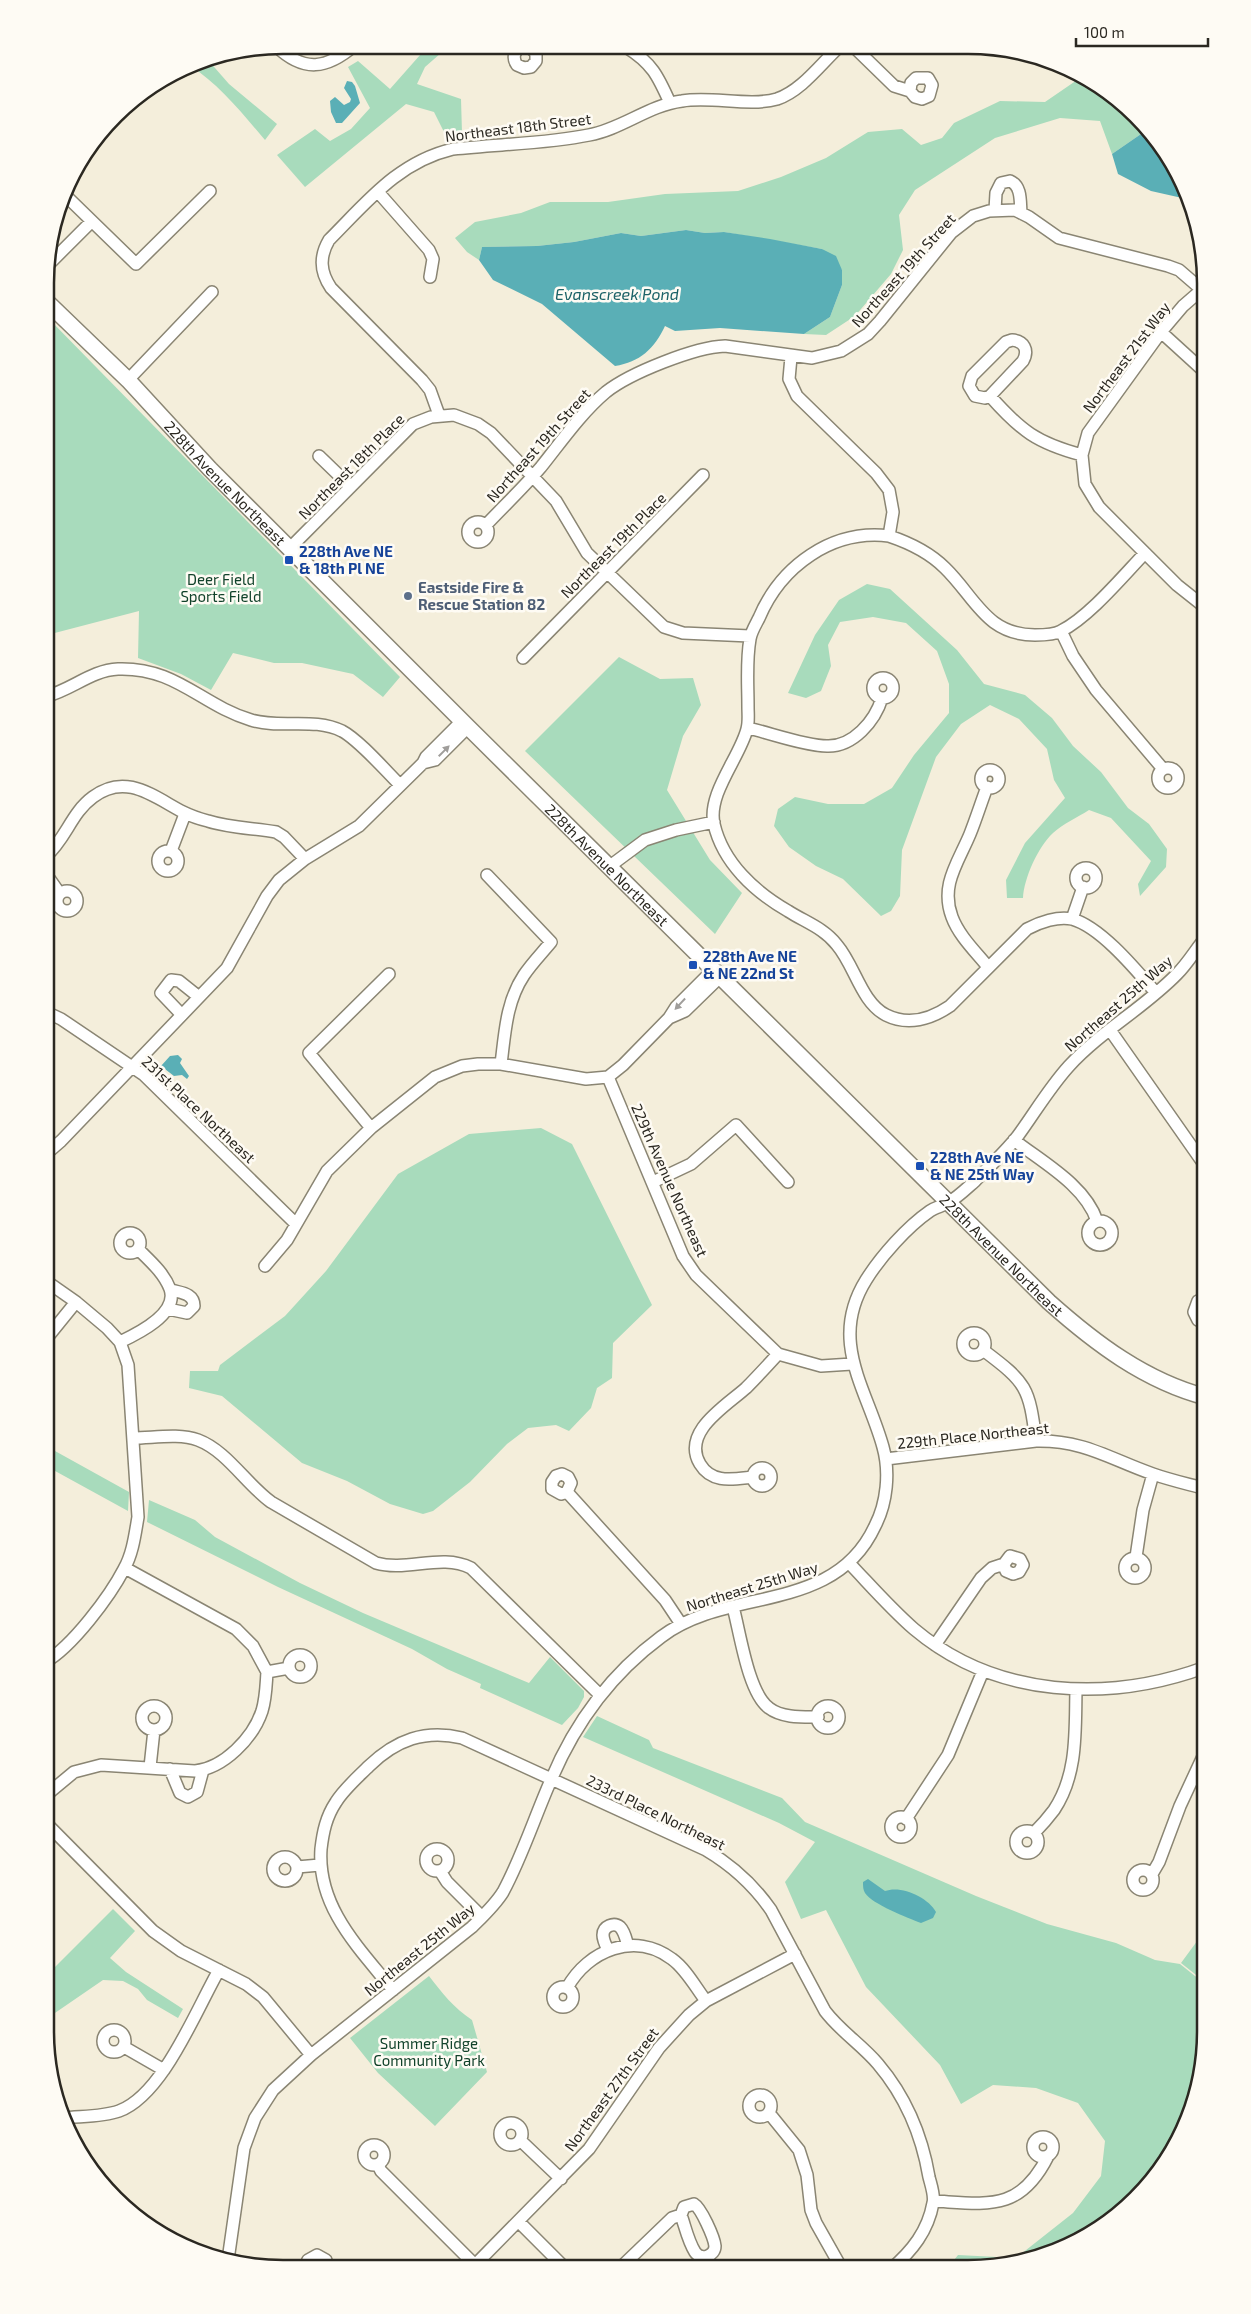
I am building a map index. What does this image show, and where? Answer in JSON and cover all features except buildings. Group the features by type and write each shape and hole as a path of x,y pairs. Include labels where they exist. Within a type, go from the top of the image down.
{"main road":[{"name":"228th Avenue Northeast","path":"54,309 128,380 210,469 465,724 1078,1328 1104,1348 1130,1364 1197,1395"}],"street":[{"path":"287,54 296,61 321,65 340,58 345,54"},
{"path":"515,54 514,58 517,65 524,68 534,64 537,57 536,54"},
{"path":"637,54 656,72 670,103"},
{"name":"Northeast 18th Street","path":"439,415 430,390 331,288 325,279 322,267 324,248 329,240 401,170 434,153 453,149 590,135 613,128 670,103 707,99 765,101 777,99 797,87 832,54"},
{"path":"862,54 894,86 910,91"},
{"path":"1021,213 1017,186 1010,182 1001,183 998,187 999,210 1021,213 1059,238 1179,270 1197,283"},
{"path":"69,200 136,264 210,191"},
{"path":"378,192 429,250 433,258 430,277"},
{"name":"Northeast 19th Street","path":"486,525 534,475 595,402 616,385 684,354 713,346 725,346 791,357 812,358 827,356 854,344 880,321 957,228 973,216 999,210"},
{"path":"55,258 91,222"},
{"path":"128,380 212,292"},
{"name":"Northeast 21st Way","path":"1082,455 1088,433 1161,332 1183,306 1197,294"},
{"path":"1161,332 1197,365"},
{"path":"1018,340 1025,348 1025,358 990,396 981,398 973,394 969,386 970,379 1006,342 1018,340"},
{"path":"791,357 789,379 797,396 876,473 888,490 893,512 889,536"},
{"path":"990,396 1013,422 1040,441 1053,447 1082,455 1085,484 1099,507 1177,585 1197,601"},
{"path":"439,415 454,415 478,424 491,433 534,475 564,513 581,546 655,620 674,632 750,636"},
{"name":"Northeast 18th Place","path":"290,548 413,424 439,415"},
{"path":"319,456 350,486"},
{"name":"Northeast 19th Place","path":"523,658 703,476"},
{"path":"1145,553 1098,600 1060,631 1046,635 1022,635 999,627 983,613 936,560 909,543 889,536 872,534 851,537 822,548 803,561 774,590 764,605 750,636 748,728 728,768 718,796 714,822 718,839 727,856 741,874 774,902 826,933 837,945 869,999 878,1010 899,1019 926,1019 950,1006 1028,929 1048,921 1072,919 1084,924 1107,941 1127,960 1156,993"},
{"path":"1060,631 1073,656 1096,690 1163,770"},
{"path":"54,693 115,669 154,672 170,678 234,714 253,721 325,726 344,732 400,785"},
{"path":"748,728 821,746 838,746 852,738 866,726 874,716 882,698"},
{"path":"54,1147 227,968 273,887 287,872 359,826 423,763 435,760 465,724"},
{"path":"54,848 83,804 109,789 124,787 146,791 185,814 210,822 276,832 284,836 306,859"},
{"path":"987,788 970,835 950,876 947,899 956,925 988,967"},
{"path":"171,851 185,814"},
{"path":"610,866 645,840 676,830 714,822"},
{"path":"486,875 551,942 524,975 516,991 506,1024 501,1064"},
{"path":"54,885 60,894"},
{"path":"1072,919 1083,887"},
{"name":"Northeast 25th Way","path":"229,2254 244,2148 255,2118 273,2090 310,2055 482,1917 502,1892 551,1778 578,1727 599,1694 661,1637 681,1624 733,1607 802,1589 833,1576 850,1564 874,1531 881,1514 887,1479 883,1446 852,1364 850,1332 852,1316 863,1284 888,1251 920,1219 933,1209 948,1202 973,1183 1014,1140 1068,1068 1086,1049 1156,993 1178,973 1197,952"},
{"path":"265,1266 281,1249 326,1171 371,1128 435,1077 448,1070 470,1065 501,1064 586,1079 608,1077 623,1066 669,1018 676,1007 717,972"},
{"path":"371,1128 309,1053 389,974"},
{"path":"182,1015 165,1000 162,993 166,985 171,980 179,981 199,997"},
{"name":"231st Place Northeast","path":"54,1016 144,1075 296,1224"},
{"path":"1110,1030 1197,1154"},
{"name":"229th Avenue Northeast","path":"608,1077 683,1256 690,1267 778,1354 821,1366 852,1364"},
{"path":"653,1182 691,1164 736,1125 788,1182"},
{"path":"1014,1140 1078,1192 1088,1203 1096,1221"},
{"path":"120,1342 139,1333 168,1309 172,1301 171,1290 158,1269 138,1249"},
{"path":"54,1287 76,1302 120,1342 128,1365 138,1517 135,1538 125,1568 73,1638 62,1651 54,1656"},
{"path":"168,1309 188,1313 194,1306 194,1300 190,1296 171,1290"},
{"path":"54,1329 76,1302"},
{"path":"1197,1304 1194,1312 1197,1318"},
{"path":"983,1350 1014,1373 1021,1382 1032,1409 1036,1441"},
{"path":"753,1477 728,1480 718,1479 710,1474 697,1459 695,1450 696,1440 711,1418 746,1387 778,1354"},
{"path":"133,1438 182,1437 204,1443 221,1453 256,1491 271,1502 385,1566 444,1561 464,1564 471,1568 599,1694"},
{"name":"229th Place Northeast","path":"886,1459 1058,1440 1082,1446 1153,1474 1197,1486"},
{"path":"1136,1557 1143,1510 1153,1474"},
{"path":"567,1492 665,1600 681,1624"},
{"path":"850,1564 898,1614 936,1645 984,1671 1032,1683 1076,1690 1132,1687 1197,1670"},
{"path":"936,1645 981,1578 992,1568 1004,1564"},
{"path":"54,1789 74,1772 101,1765 205,1770 221,1762 248,1736 257,1724 265,1698 267,1672 253,1646 236,1629 125,1568"},
{"path":"733,1607 753,1687 761,1701 774,1711 784,1715 818,1717"},
{"path":"267,1672 289,1668"},
{"path":"906,1819 948,1755 984,1671"},
{"path":"1034,1833 1054,1810 1068,1781 1075,1739 1076,1690"},
{"path":"150,1767 154,1730"},
{"name":"233rd Place Northeast","path":"320,1865 322,1836 327,1817 336,1801 354,1782 383,1753 399,1742 418,1736 448,1734 462,1738 551,1778 706,1850 728,1864 749,1882 761,1896 771,1910 825,2011 879,2065 905,2104 925,2155 934,2201"},
{"path":"170,1769 180,1793 188,1797 197,1792 205,1770"},
{"path":"1152,1874 1159,1862 1180,1806 1197,1769"},
{"path":"54,1831 152,1931 181,1951 246,1984 263,1997 310,2055"},
{"path":"297,1867 320,1865 325,1889 338,1920 393,1990"},
{"path":"440,1871 447,1882 482,1917"},
{"path":"608,1950 603,1933 610,1926 616,1925 622,1928 628,1946"},
{"path":"567,1988 579,1970 590,1960 608,1950 628,1946 653,1948 674,1960 706,2002"},
{"name":"Northeast 27th Street","path":"480,2260 589,2149 638,2076 672,2031 706,2002 795,1954"},
{"path":"70,2117 105,2114 124,2108 147,2093 164,2070 219,1970"},
{"path":"124,2047 164,2070"},
{"path":"769,2113 799,2150 807,2175 811,2210 816,2223 837,2260"},
{"path":"520,2140 560,2179"},
{"path":"900,2260 921,2238 928,2224 934,2201 1001,2202 1024,2189 1042,2168 1048,2156"},
{"path":"378,2165 381,2171 468,2260"},
{"path":"628,2260 672,2218 681,2215"},
{"path":"519,2222 557,2260"},
{"path":"308,2260 317,2255 326,2260"}],"green space":[{"path":"421,54 440,54 425,67 417,84 461,99 462,133 445,134 434,112 406,104 305,187 277,155 315,129 330,141 351,129 370,108 348,67 358,61 390,89"},
{"path":"212,65 229,84 277,124 265,140 239,109 197,70"},
{"path":"1076,80 1108,101 1142,134 1112,154 1100,121 1060,118 995,138 915,190 899,215 903,250 891,274 855,316 826,335 804,334 830,317 842,285 842,270 822,249 724,232 705,233 686,230 641,236 621,233 574,242 537,246 482,247 479,260 467,252 455,238 475,222 521,213 550,202 608,202 665,194 738,191 781,177 826,158 868,132 902,129 921,145 942,138 954,123 1000,101 1045,102"},
{"name":"Deer Field Sports Field","path":"54,324 400,677 383,697 353,674 302,663 274,663 233,653 211,690 181,674 138,658 139,611 54,633"},
{"path":"867,584 890,589 957,650 984,684 1025,695 1052,718 1073,746 1101,772 1128,808 1149,824 1167,849 1166,867 1140,896 1138,884 1151,861 1111,818 1089,810 1061,827 1047,839 1037,854 1029,872 1023,898 1007,898 1006,880 1025,843 1065,798 1054,780 1047,749 1019,719 990,705 961,724 936,757 902,850 900,896 891,911 881,916 843,879 816,866 789,847 774,826 778,809 795,797 828,804 864,804 892,788 914,755 949,713 949,684 937,651 906,623 873,617 840,622 828,645 831,666 821,691 806,698 788,693 815,635 839,600"},
{"path":"619,657 660,679 693,678 701,705 683,736 667,790 710,860 742,893 715,934 525,751"},
{"path":"541,1128 572,1144 652,1305 613,1343 612,1378 597,1388 591,1408 569,1431 556,1425 528,1428 507,1444 470,1482 433,1511 423,1514 390,1504 347,1481 302,1463 222,1396 189,1388 190,1371 218,1371 220,1365 285,1316 326,1271 398,1174 469,1134"},
{"path":"54,1450 129,1492 128,1511 54,1470"},
{"path":"149,1500 195,1520 215,1537 300,1583 363,1613 529,1683 550,1657 584,1691 584,1697 578,1708 562,1725 480,1688 481,1684 447,1669 412,1649 278,1587 147,1522"},
{"path":"597,1716 649,1740 653,1748 782,1798 805,1822 976,1896 1047,1924 1116,1943 1155,1960 1180,1964 1197,1978 1197,2047 1193,2076 1185,2105 1174,2133 1159,2159 1130,2193 1096,2222 1056,2243 1021,2254 1073,2213 1101,2176 1105,2141 1078,2103 1036,2088 993,2085 961,2104 940,2065 866,1987 826,1910 801,1919 785,1882 815,1842 779,1823 583,1737"},
{"path":"113,1909 135,1931 110,1958 126,1972 183,2009 178,2018 147,2000 138,1989 123,1981 103,1980 54,2014 54,1968"},
{"path":"1197,1941 1197,1976 1181,1963"},
{"name":"Summer Ridge Community Park","path":"429,1976 454,2005 472,2020 487,2072 435,2126 378,2073 350,2038"},
{"path":"958,2255 1003,2257 984,2260 954,2260"}],"water":[{"path":"347,81 352,82 355,86 360,103 342,123 336,123 331,112 330,101 335,97 344,105 350,102 351,99 344,88"},
{"path":"1141,134 1159,155 1181,198 1151,191 1118,174 1112,154"},
{"name":"Evanscreek Pond","path":"686,230 705,233 724,232 770,239 822,249 836,256 842,270 842,285 830,317 804,334 720,328 675,331 665,326 651,348 639,358 615,366 542,304 493,280 479,260 482,247 537,246 574,242 621,233 641,236"},
{"path":"178,1055 182,1059 180,1063 189,1076 187,1079 182,1075 174,1076 161,1066 170,1056"},
{"path":"868,1879 885,1891 906,1891 921,1897 936,1912 933,1918 921,1923 875,1902 864,1891 863,1882"}],"place":[{"name":"228th Ave NE & 18th Pl NE","path":"289,560"},
{"name":"Eastside Fire & Rescue Station 82","path":"408,596"},
{"name":"228th Ave NE & NE 22nd St","path":"693,965"},
{"name":"228th Ave NE & NE 25th Way","path":"920,1166"}]}
